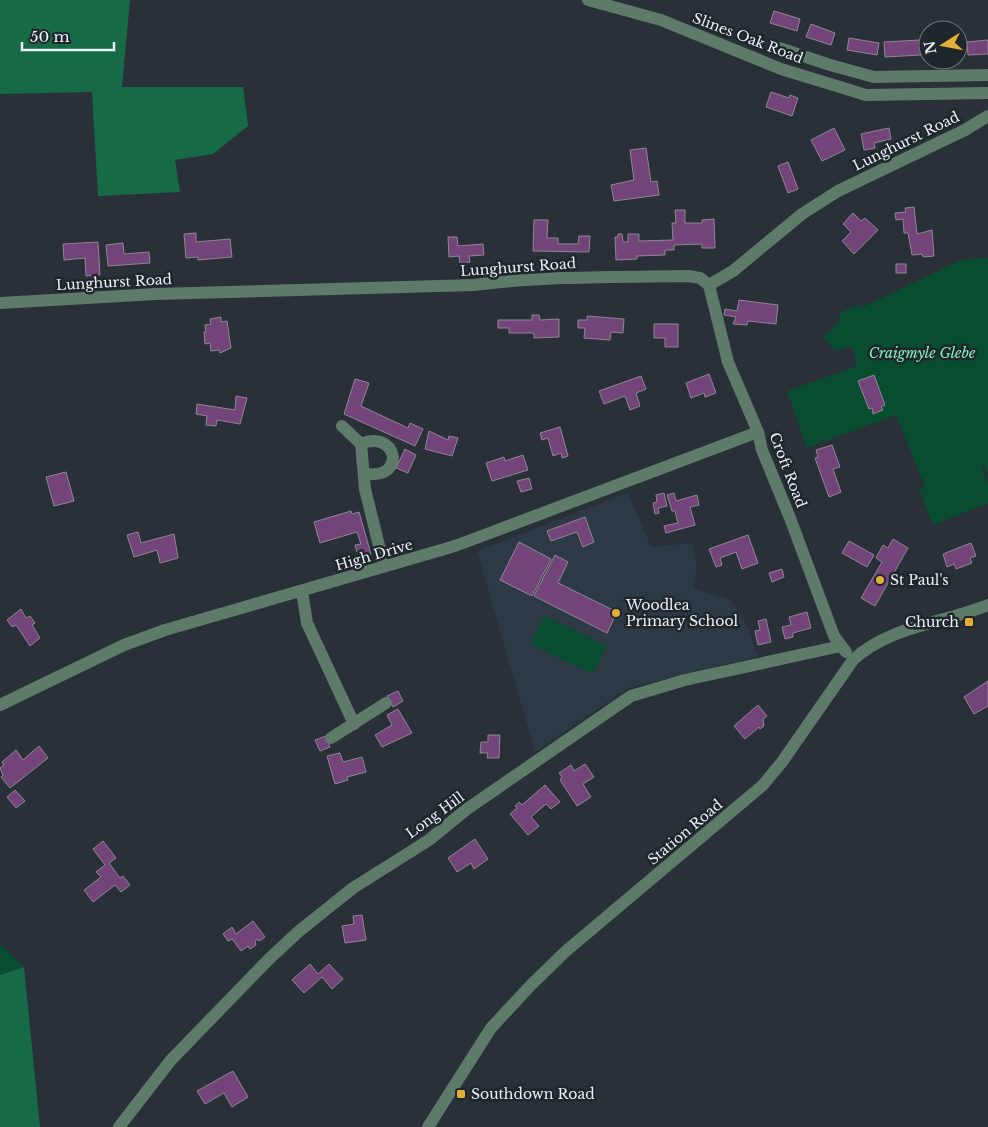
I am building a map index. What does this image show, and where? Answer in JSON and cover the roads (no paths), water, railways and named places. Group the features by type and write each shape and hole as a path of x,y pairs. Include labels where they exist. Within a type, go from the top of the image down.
{"street":[{"name":"Slines Oak Road","path":"588,0 661,20 781,69 866,95 988,93"},
{"path":"779,48 830,66 874,77 988,75"},
{"name":"Lunghurst Road","path":"0,303 156,294 474,285 513,280 608,277 688,276 700,278 709,285 733,271 802,214 838,191 966,130 988,116"},
{"name":"Croft Road","path":"709,285 728,362 758,432 762,450 790,518 834,636 853,660"},
{"path":"342,426 361,444 365,489 384,566"},
{"name":"High Drive","path":"0,705 132,642 191,622 455,546 758,432"},
{"path":"361,444 369,440 384,443 389,446 394,457 387,471 382,474 364,474"},
{"path":"302,591 308,624 354,724"},
{"name":"Station Road","path":"433,1125 491,1028 566,951 763,785 782,762 853,660 868,646 906,631 988,604"},
{"name":"Long Hill","path":"119,1127 170,1060 269,958 298,932 353,888 429,840 467,809 631,696 685,680 841,646"},
{"path":"331,738 386,704"}],"place":[{"name":"St Paul's","path":"880,580"},
{"name":"Woodlea Primary School","path":"616,613"},
{"name":"Church","path":"969,622"},
{"name":"Southdown Road","path":"461,1094"}],"park label":[{"name":"Craigmyle Glebe","path":"922,353"}]}
